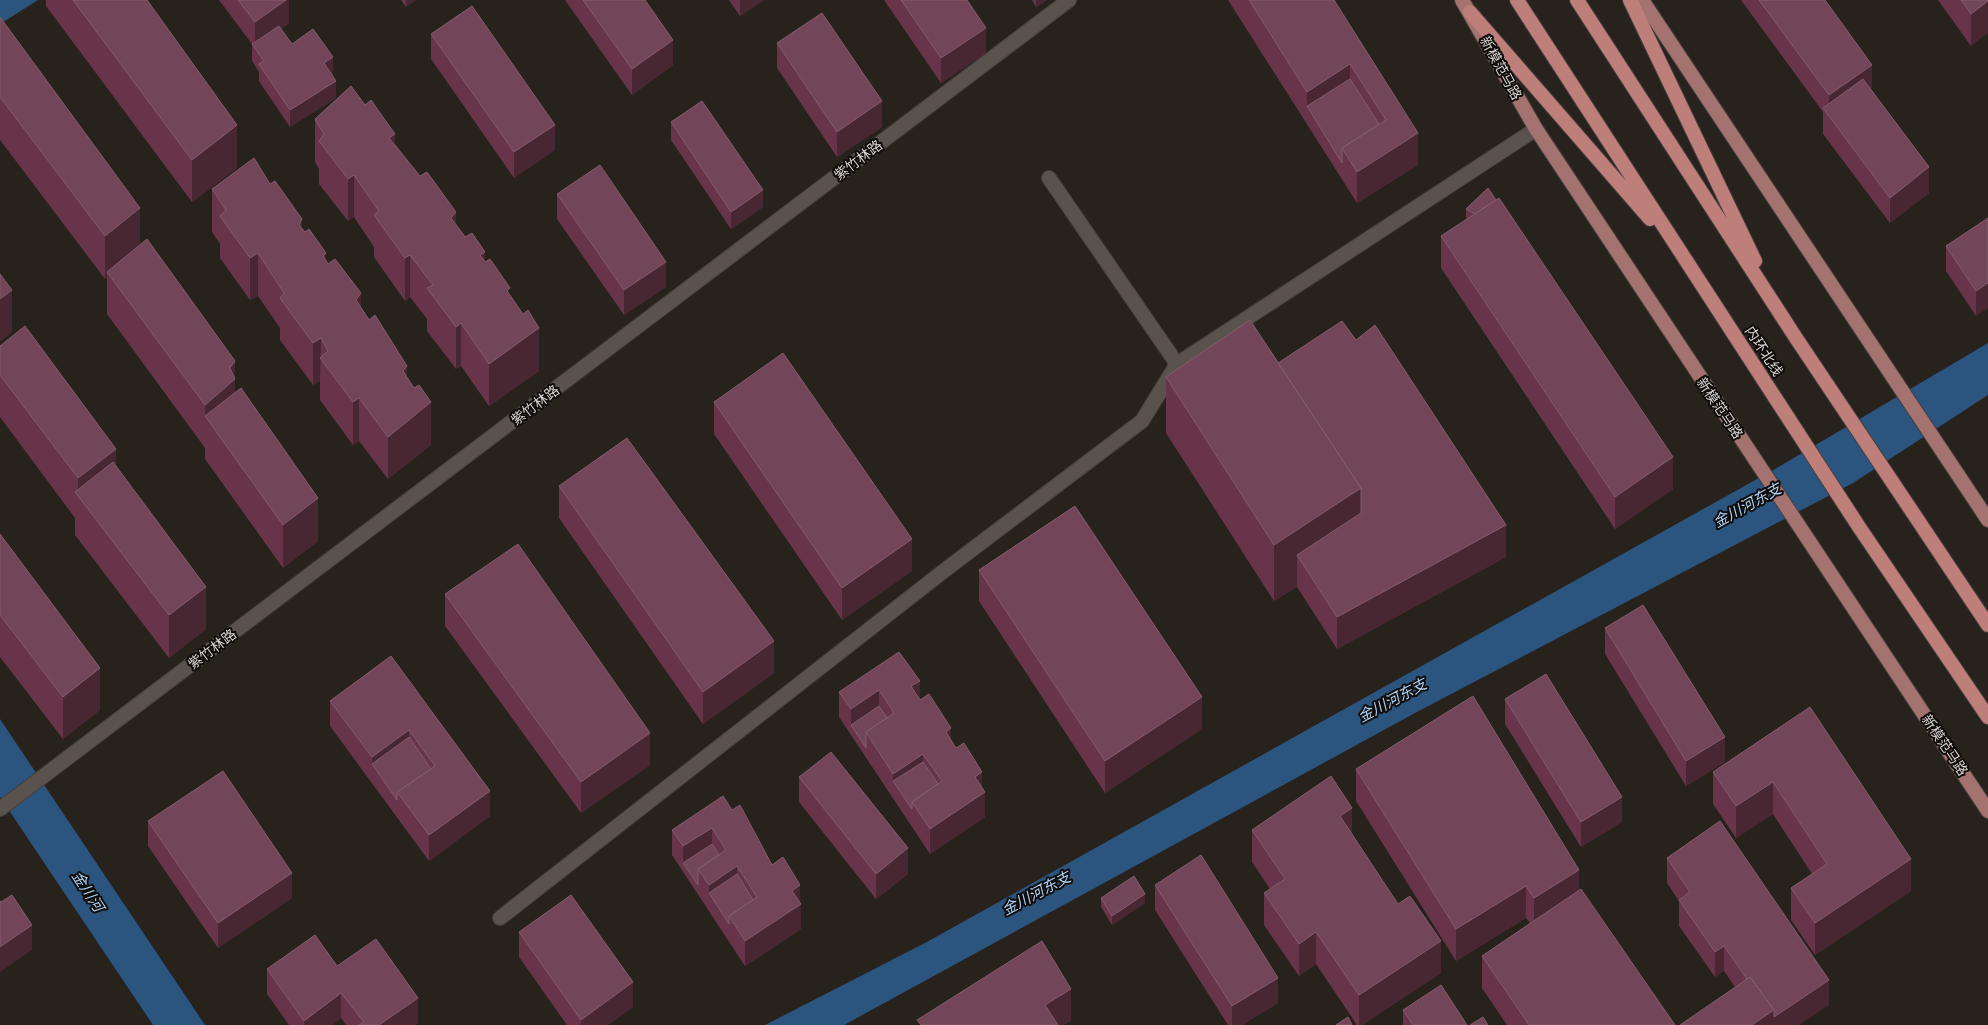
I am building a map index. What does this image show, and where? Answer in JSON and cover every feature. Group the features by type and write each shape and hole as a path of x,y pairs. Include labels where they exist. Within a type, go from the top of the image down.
{"highway":[{"name":"内环北线","path":"1517,0 1859,527 1988,717"},
{"path":"1577,0 1780,314 1988,625"},
{"path":"1630,0 1780,314"},
{"path":"1470,12 1684,258"}],"main road":[{"name":"新模范马路","path":"1462,0 1536,129 1988,811"},
{"path":"1642,0 1986,517"}],"street":[{"name":"紫竹林路","path":"0,809 1069,0"},
{"path":"500,918 945,570 1142,421 1177,364 1536,129"},
{"path":"1049,178 1177,364"}],"water":[{"path":"0,0 38,0 0,24"},
{"name":"金川河东支","path":"1988,343 1988,395 1853,483 1415,713 844,1025 765,1025 925,943 1775,469"},
{"name":"金川河","path":"0,719 205,1025 153,1025 0,797"}],"building":[{"path":"73,0 147,0 237,125 192,160"},
{"path":"238,0 286,0 255,22"},
{"path":"583,0 645,0 673,40 632,69"},
{"path":"901,0 967,0 986,28 941,58"},
{"path":"1249,0 1334,0 1418,133 1357,172 1342,148 1386,120 1350,64 1307,92"},
{"path":"1759,0 1825,0 1872,65 1829,95"},
{"path":"1961,0 1988,0 1988,1 1971,14"},
{"path":"472,6 555,125 514,152 431,34"},
{"path":"822,13 882,101 837,132 777,43"},
{"path":"0,17 140,208 105,236 0,97"},
{"path":"279,26 292,44 313,29 333,57 324,63 336,81 290,110 259,64 264,61 252,44"},
{"path":"1350,79 1379,124 1342,148 1342,163 1307,106"},
{"path":"1863,79 1929,167 1890,198 1823,108"},
{"path":"351,86 365,105 371,100 395,134 389,138 420,176 427,172 456,212 451,218 465,237 472,233 485,252 480,255 485,262 490,259 510,288 507,291 523,314 528,310 539,328 489,364 461,323 456,327 427,288 433,285 410,255 405,258 374,215 379,211 354,175 348,179 319,141 324,134 315,119"},
{"path":"702,101 763,190 731,212 671,122"},
{"path":"254,158 270,184 275,181 302,219 299,225 305,232 309,229 326,253 323,256 328,264 335,259 361,293 356,300 369,320 375,315 407,366 403,371 414,388 419,385 431,402 388,437 359,398 353,402 320,358 328,351 321,338 313,343 280,298 284,293 258,253 250,258 220,216 226,210 212,189"},
{"path":"600,165 666,262 624,290 557,194"},
{"path":"1488,188 1496,200 1475,214 1466,209"},
{"path":"1499,198 1673,457 1615,497 1441,236"},
{"path":"1988,218 1988,283 1976,291 1946,246"},
{"path":"147,239 235,361 230,368 235,379 205,405 107,272"},
{"path":"0,274 12,290 0,299"},
{"path":"1250,320 1361,488 1274,545 1166,377"},
{"path":"1342,321 1356,340 1375,325 1506,525 1337,617 1297,555 1361,513 1361,488 1278,363"},
{"path":"25,326 116,449 78,478 0,375 0,346"},
{"path":"783,353 912,539 842,588 714,402"},
{"path":"241,388 318,498 283,525 205,416"},
{"path":"627,438 774,641 703,692 559,486"},
{"path":"113,462 206,587 169,615 75,492"},
{"path":"1075,506 1202,697 1105,761 979,570"},
{"path":"0,534 100,668 63,697 0,615"},
{"path":"518,544 650,733 581,782 445,594"},
{"path":"1643,605 1725,737 1686,761 1605,628"},
{"path":"899,652 920,681 911,686 920,700 929,694 951,728 946,732 956,748 964,743 982,772 975,777 985,792 930,829 912,802 942,781 923,754 893,774 866,732 894,713 879,690 851,709 839,692"},
{"path":"391,656 490,791 429,835 397,792 435,766 409,730 372,757 330,701"},
{"path":"1546,674 1622,797 1581,822 1505,699"},
{"path":"1473,696 1579,870 1534,898 1526,886 1456,929 1356,769"},
{"path":"879,706 887,718 866,732 866,748 851,725"},
{"path":"1810,707 1911,859 1815,923 1791,888 1827,864 1773,782 1736,806 1713,772"},
{"path":"409,737 431,769 397,792 397,800 372,764"},
{"path":"831,752 908,848 876,874 799,777"},
{"path":"923,762 938,784 912,802 912,809 893,781"},
{"path":"223,771 292,873 218,923 148,821"},
{"path":"1331,776 1352,808 1340,816 1398,904 1410,896 1441,941 1359,995 1316,932 1299,944 1264,893 1285,879 1252,830"},
{"path":"723,796 732,810 740,805 772,865 783,857 800,885 792,891 801,904 745,941 729,916 757,897 737,866 709,885 698,869 726,850 712,828 683,846 672,830"},
{"path":"1720,821 1829,980 1774,1017 1774,1010 1750,977 1747,979 1724,946 1715,952 1679,900 1690,892 1667,858"},
{"path":"712,844 719,855 698,869 698,885 683,863"},
{"path":"1201,855 1278,978 1232,1006 1155,885"},
{"path":"737,874 753,900 729,916 729,924 709,893"},
{"path":"1134,876 1145,894 1112,916 1101,898"},
{"path":"1581,889 1675,1025 1529,1025 1482,956"},
{"path":"12,895 32,925 0,947 0,901"},
{"path":"571,895 633,982 581,1020 519,932"},
{"path":"315,935 337,966 376,939 418,998 379,1025 359,1025 364,1022 341,993 304,1021 267,969"},
{"path":"1042,941 1071,989 1045,1005 1058,1025 921,1025 917,1020"},
{"path":"1750,977 1774,1010 1752,1025 1680,1025"},
{"path":"1441,985 1467,1025 1413,1025 1403,1010"},
{"path":"1348,1017 1352,1025 1336,1025"},
{"path":"1483,1017 1488,1025 1470,1025"}]}
